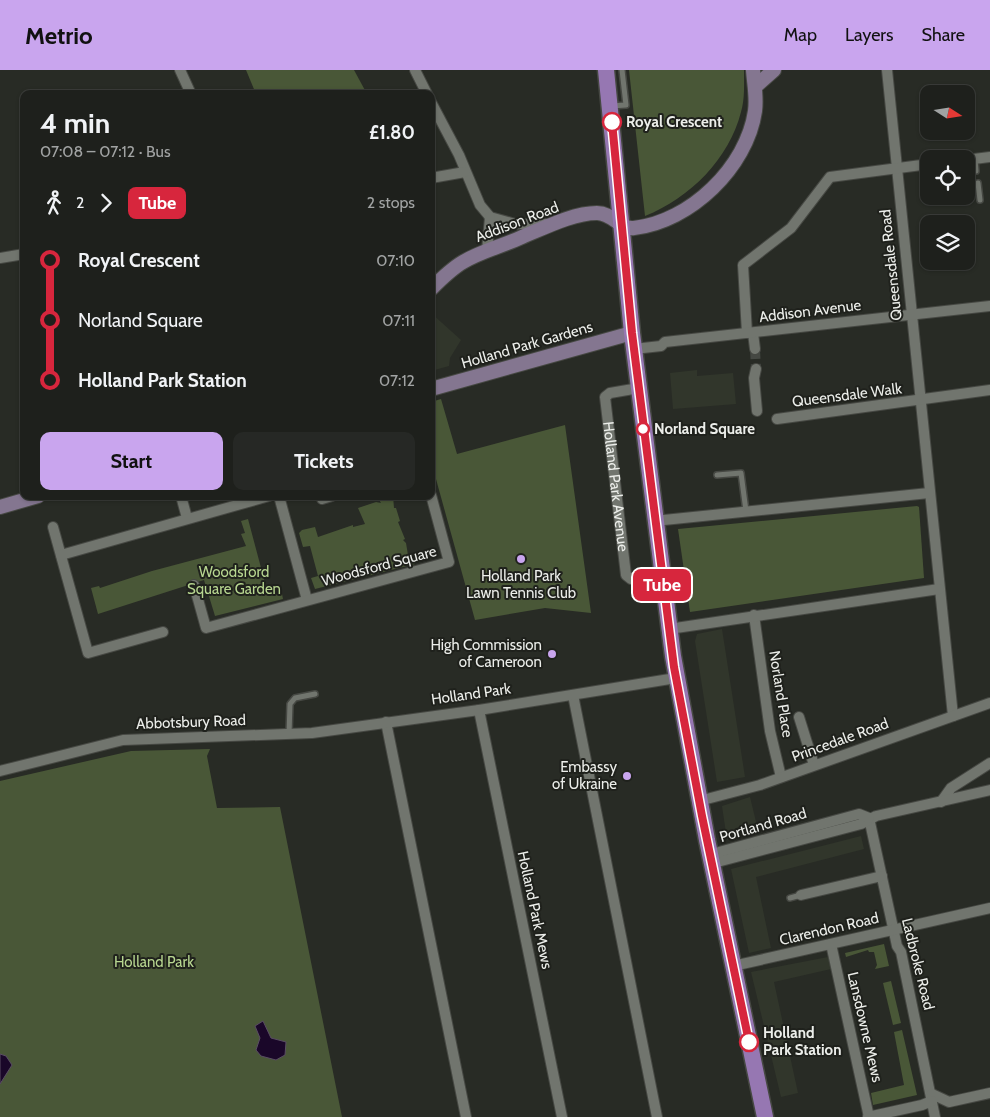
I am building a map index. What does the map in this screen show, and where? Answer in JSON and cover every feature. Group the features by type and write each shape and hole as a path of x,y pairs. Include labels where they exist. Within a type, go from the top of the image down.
{"main road":[{"path":"606,70 638,388 661,576 676,678 699,801 765,1117"}],"street":[{"path":"180,70 189,90"},
{"path":"415,70 425,90"},
{"path":"621,225 632,229 670,219 706,194 719,180 736,158 751,128 755,113 756,86 753,70"},
{"path":"756,86 774,70"},
{"name":"Queensdale Road","path":"887,70 929,493"},
{"path":"435,110 459,155 480,205 490,217 515,224 549,224"},
{"path":"975,159 990,157"},
{"path":"754,349 750,333 742,270 745,262 791,228 830,177 920,165"},
{"path":"435,177 465,172"},
{"name":"Addison Road","path":"435,286 462,262 549,224 597,212 615,218 621,225"},
{"path":"487,251 490,217"},
{"path":"0,258 20,255"},
{"name":"Addison Avenue","path":"633,341 661,346 665,342 990,306"},
{"name":"Holland Park Gardens","path":"435,388 633,341"},
{"path":"756,369 754,378 756,411"},
{"name":"Holland Park Avenue","path":"638,388 610,393 605,397 626,575 631,580 661,576"},
{"name":"Queensdale Walk","path":"777,419 920,401 932,396 990,390"},
{"path":"654,521 929,493 953,716"},
{"path":"0,507 24,500"},
{"path":"182,500 187,518"},
{"path":"61,555 254,500"},
{"name":"Woodsford Square","path":"280,500 307,600"},
{"name":"Woodsford Square","path":"194,585 206,628 449,562 432,500"},
{"path":"53,527 88,653 162,632"},
{"path":"669,629 939,589"},
{"name":"Norland Place","path":"754,615 770,731 781,778"},
{"name":"Holland Park","path":"386,722 479,710 676,678"},
{"path":"573,695 658,1117"},
{"name":"Princedale Road","path":"699,801 781,778 990,703"},
{"name":"Holland Park Mews","path":"479,710 562,1117"},
{"path":"799,717 814,765"},
{"path":"386,722 466,1117"},
{"name":"Abbotsbury Road","path":"0,771 123,740 289,734 386,722"},
{"path":"941,802 951,788 990,763"},
{"name":"Portland Road","path":"711,859 720,862 861,824 869,818 990,790"},
{"name":"Ladbroke Road","path":"869,818 894,930 901,952 936,1117"},
{"path":"801,895 882,876"},
{"name":"Clarendon Road","path":"733,966 990,908"},
{"name":"Lansdowne Mews","path":"831,944 869,1117"},
{"path":"869,1117 922,1105 932,1098 950,1102 990,1093"},
{"path":"936,1117 950,1102"}],"lane":[{"path":"610,107 626,105 622,70"},
{"path":"978,183 980,200"},
{"path":"717,476 741,473 746,512"},
{"path":"289,734 290,704 296,698 314,694"},
{"path":"790,898 801,895"}],"shaded area":[{"path":"435,317 461,340 450,358 449,366 435,370"},
{"path":"697,370 697,376 733,373 736,404 673,409 670,373"},
{"path":"722,629 745,777 717,782 695,641 697,634"},
{"path":"750,797 758,830 727,840 722,806"},
{"path":"861,836 864,849 756,877 771,948 749,953 731,869"},
{"path":"828,957 831,969 774,982 798,1093 781,1097 751,972"},
{"path":"263,1021 271,1038 286,1042 285,1055 276,1060 261,1056 256,1050 260,1038 255,1026"},
{"path":"0,1054 6,1056 12,1065 0,1084"}],"green space":[{"path":"246,70 354,70 365,90 254,90"},
{"path":"629,70 744,70 744,96 741,112 727,146 717,161 692,188 662,208 645,216"},
{"name":"Holland Park Lawn Tennis Club","path":"441,399 457,454 565,425 591,613 545,608 475,620 435,475 435,401"},
{"name":"Woodsford Square Garden","path":"379,500 393,500 394,508 396,508 400,521 398,522 405,539 403,540 406,543 409,561 413,560 415,564 315,589 311,578 318,576 310,546 303,547 299,533 302,530 315,527 318,537 353,525 353,527 365,524 358,508 376,502 381,503"},
{"path":"919,507 924,578 690,612 678,529"},
{"name":"Woodsford Square Garden","path":"248,519 268,594 281,589 283,599 215,616 204,580 98,614 91,588 99,586 100,588 152,571 246,546 241,534 245,533 241,521"},
{"name":"Holland Park","path":"210,749 207,756 217,808 280,807 342,1117 0,1117 0,781 131,751"},
{"path":"884,944 889,966 875,969 877,965 874,952 869,952 868,950 846,957 845,953"},
{"path":"891,981 901,1023 893,1025 883,983"},
{"path":"902,1030 917,1095 873,1105 871,1093 904,1085 894,1032"}],"tunnel":[{"path":"755,349 756,369"}],"bus line":[{"name":"Tube","path":"612,122 632,333 674,667 680,707 749,1042"}],"place":[{"name":"Royal Crescent","path":"612,122"},
{"name":"Norland Square","path":"643,429"},
{"name":"Holland Park Lawn Tennis Club","path":"521,559"},
{"name":"High Commission of Cameroon","path":"552,654"},
{"name":"Embassy of Ukraine","path":"627,776"},
{"name":"Holland Park Station","path":"749,1042"}]}
